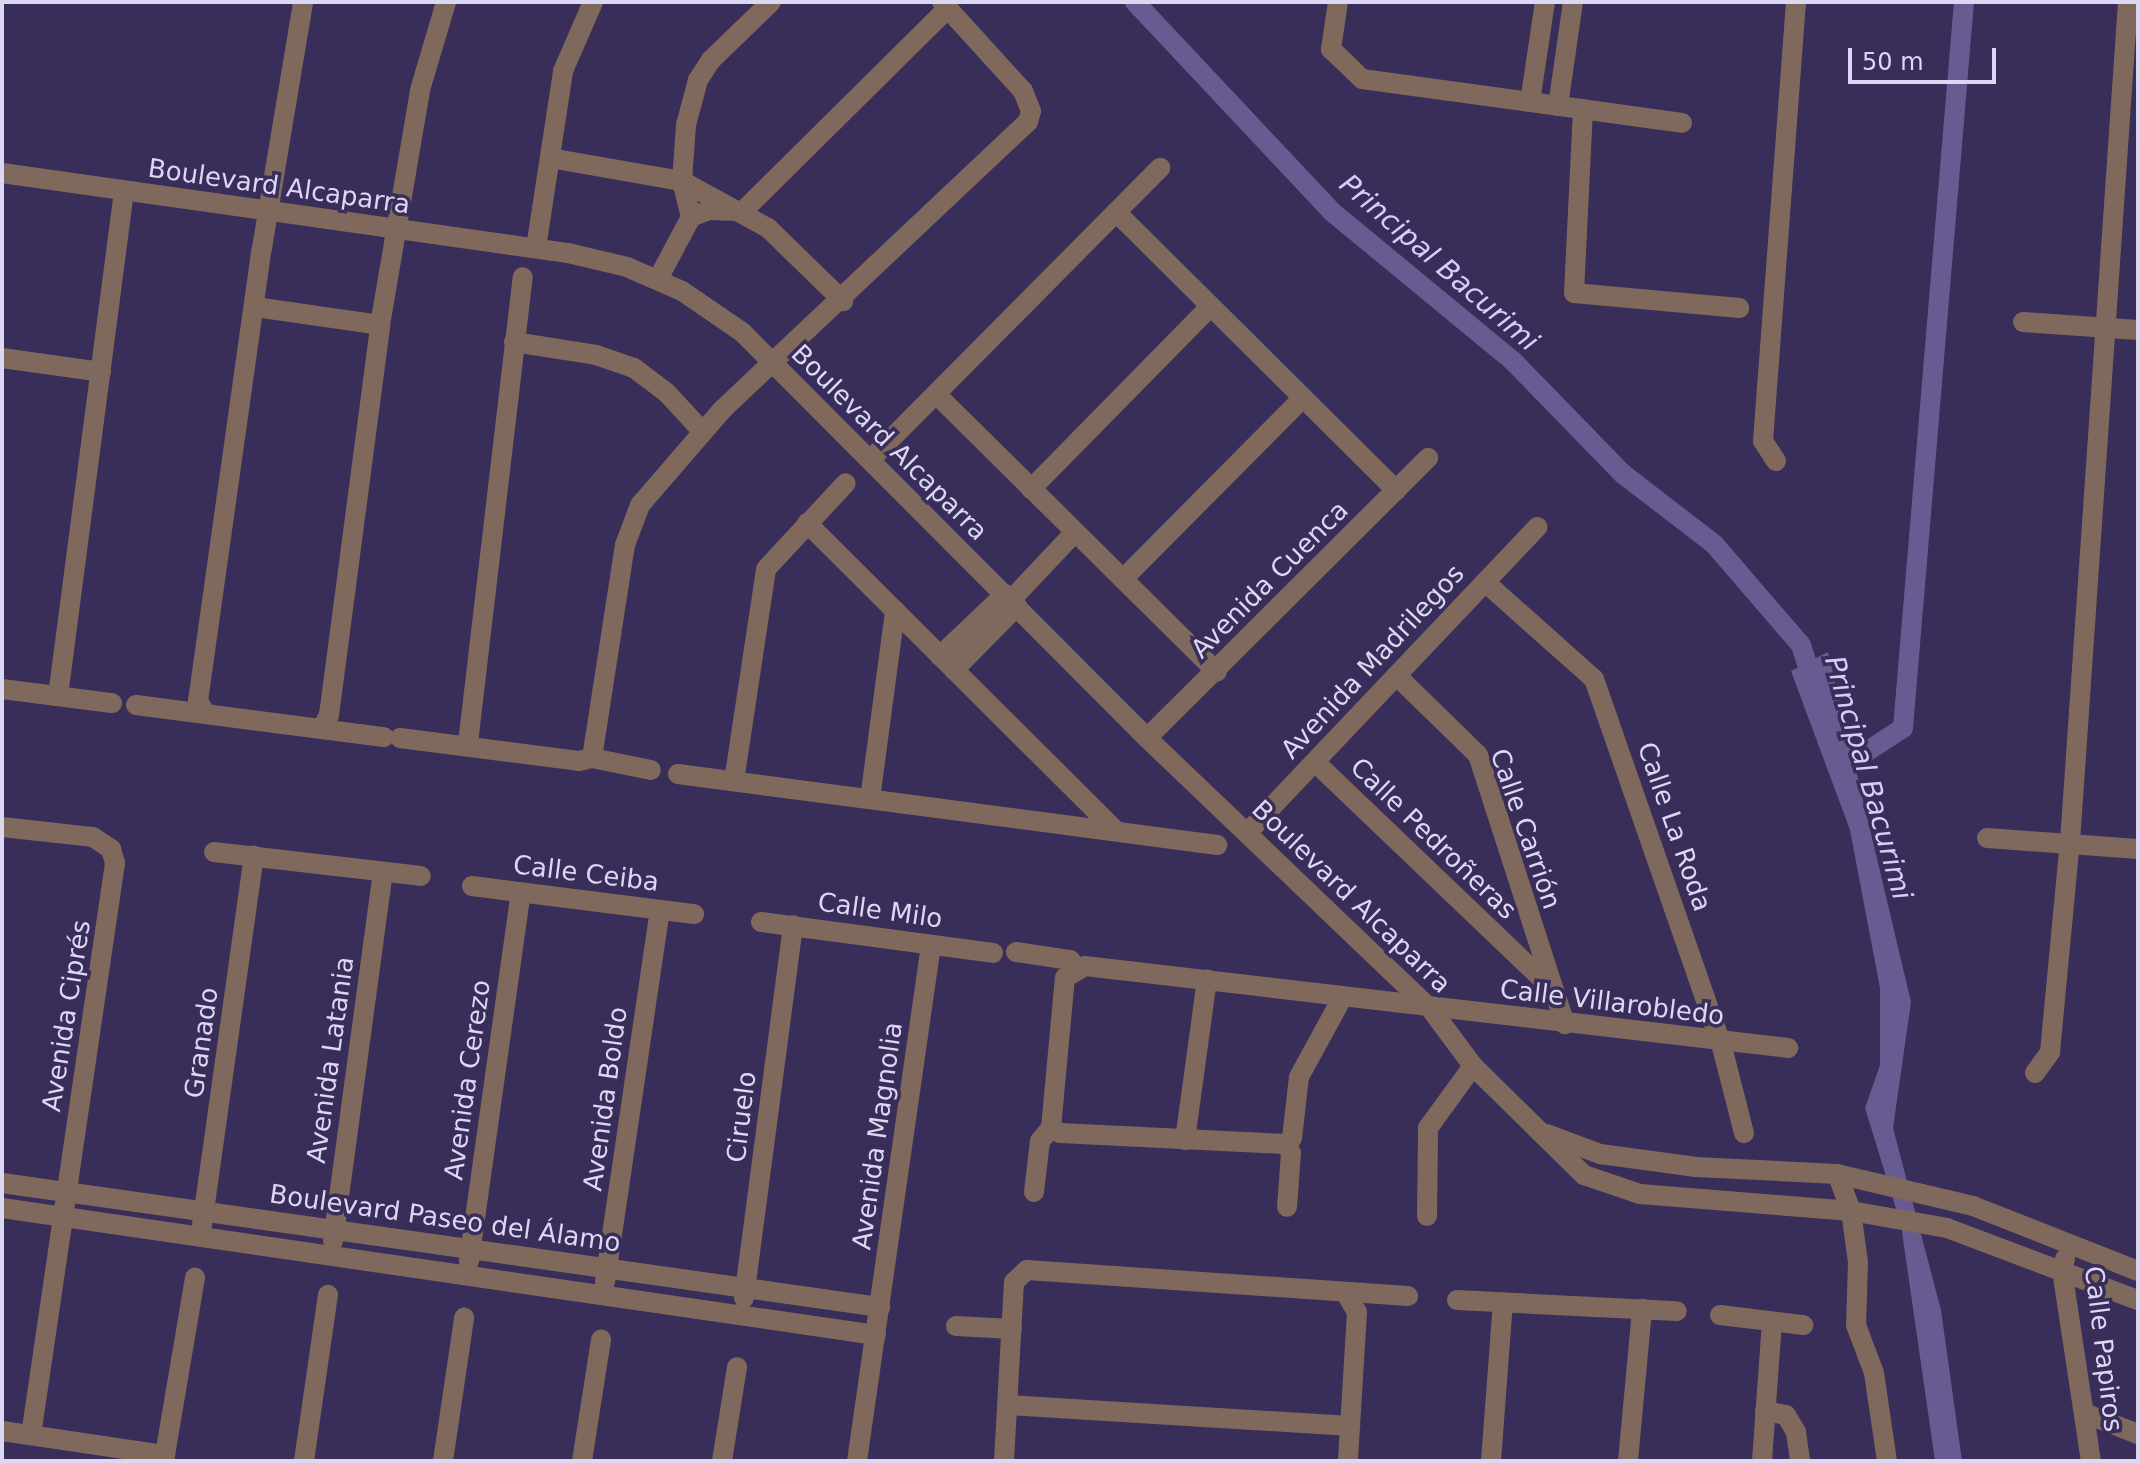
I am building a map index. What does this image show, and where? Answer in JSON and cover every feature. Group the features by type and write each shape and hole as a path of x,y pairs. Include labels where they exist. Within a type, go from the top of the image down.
{"street":[{"path":"204,711 198,701 303,2"},
{"path":"322,728 329,715 380,325 420,90 446,2"},
{"path":"536,248 563,71 593,2"},
{"path":"691,217 682,181 686,125 698,80 711,60 771,2"},
{"path":"1338,2 1331,49 1362,79 1682,123"},
{"path":"1530,102 1545,2"},
{"path":"1558,106 1573,2"},
{"path":"1776,461 1763,441 1796,2"},
{"path":"2035,1073 2050,1052 2070,842 2128,2"},
{"path":"592,758 629,529 640,505 703,432 1028,122 1031,111 1023,91 945,5 743,211 709,210 691,217 658,279"},
{"path":"1583,109 1574,293 1739,308"},
{"path":"550,158 682,181 743,211 768,228 843,301"},
{"path":"870,460 1160,168"},
{"name":"Boulevard Alcaparra","path":"2,173 598,258 658,279 714,309 774,366 1147,738 1430,1008 1473,1066 1572,1166 1616,1189 1859,1212 1947,1228 2138,1300"},
{"path":"58,696 124,191"},
{"path":"1116,212 1396,490"},
{"path":"468,743 523,277"},
{"path":"255,307 380,325"},
{"path":"1031,489 1210,307"},
{"path":"2023,322 2138,330"},
{"path":"514,342 596,355 634,368 667,393 703,432"},
{"path":"2,358 101,372"},
{"path":"936,394 1217,672"},
{"path":"1123,579 1303,398"},
{"name":"Avenida Cuenca","path":"1147,738 1217,672 1428,458"},
{"path":"734,781 766,569 846,483"},
{"path":"807,523 1116,831"},
{"name":"Avenida Madrilegos","path":"1247,833 1537,527"},
{"path":"947,663 1075,532"},
{"name":"Calle La Roda","path":"1485,582 1594,679 1721,1043 1744,1133"},
{"path":"870,799 895,611"},
{"name":"Calle Carrión","path":"1397,676 1478,755 1565,1024"},
{"path":"2,689 112,703"},
{"path":"136,705 204,711 392,737 468,743 579,761 592,758 651,770"},
{"name":"Calle Pedroñeras","path":"1315,762 1551,987"},
{"path":"678,774 1217,845"},
{"name":"Avenida Ciprés","path":"2,827 93,837 111,849 115,872 31,1435"},
{"path":"1987,838 2138,849"},
{"path":"214,852 421,876"},
{"name":"Granado","path":"201,1237 254,856"},
{"name":"Avenida Latania","path":"331,1256 383,872"},
{"name":"Calle Ceiba","path":"472,886 694,914"},
{"name":"Avenida Cerezo","path":"467,1276 521,893"},
{"name":"Avenida Boldo","path":"603,1295 660,910"},
{"name":"Calle Milo","path":"761,922 993,953"},
{"name":"Ciruelo","path":"742,1316 793,925"},
{"name":"Avenida Magnolia","path":"857,1461 931,945"},
{"name":"Calle Villarobledo","path":"1016,952 1070,960 1077,968 1099,965 1342,998 1721,1043 1788,1048"},
{"path":"1034,1192 1040,1141 1051,1128 1065,978 1077,968"},
{"path":"1185,1140 1207,980"},
{"path":"1051,1128 1060,1133 1286,1144 1292,1138 1299,1077 1342,998"},
{"path":"1427,1216 1428,1128 1473,1066"},
{"name":"Boulevard Alcaparra","path":"1540,1131 1600,1154 1696,1167 1847,1177 1973,1206 2138,1271"},
{"path":"1286,1144 1291,1153 1287,1207"},
{"path":"1847,1177 1859,1212 1856,1325 1874,1373 1887,1461"},
{"name":"Boulevard Paseo del Álamo","path":"2,1183 880,1307"},
{"name":"Boulevard Paseo del Álamo","path":"2,1208 876,1335"},
{"name":"Calle Papiros","path":"2069,1244 2062,1270 2091,1461"},
{"path":"1004,1461 1014,1282 1027,1270 1347,1295 1408,1296"},
{"path":"2,1431 165,1458 195,1278"},
{"path":"304,1461 328,1295"},
{"path":"1347,1295 1357,1312 1348,1461"},
{"path":"1457,1300 1677,1311"},
{"path":"1491,1461 1503,1302"},
{"path":"1628,1461 1642,1309"},
{"path":"1720,1315 1803,1325"},
{"path":"443,1461 464,1318"},
{"path":"1762,1461 1772,1321"},
{"path":"956,1326 1012,1329"},
{"path":"582,1461 601,1339"},
{"path":"722,1461 737,1367"},
{"path":"1008,1405 1350,1426"},
{"path":"1765,1411 1786,1415 1796,1432 1800,1461"},
{"path":"2084,1413 2138,1434"}],"shaded area":[{"path":"1828,652 1911,1002 1893,1128 1941,1310 1962,1461 1935,1461 1901,1225 1865,1108 1880,1065 1880,988 1850,830 1791,671"}],"waterway":[{"name":"Principal Bacurimi","path":"1135,2 1331,211 1513,361 1623,474 1714,544 1801,645 1814,686"},
{"path":"1840,769 1903,728 1964,2"}]}
